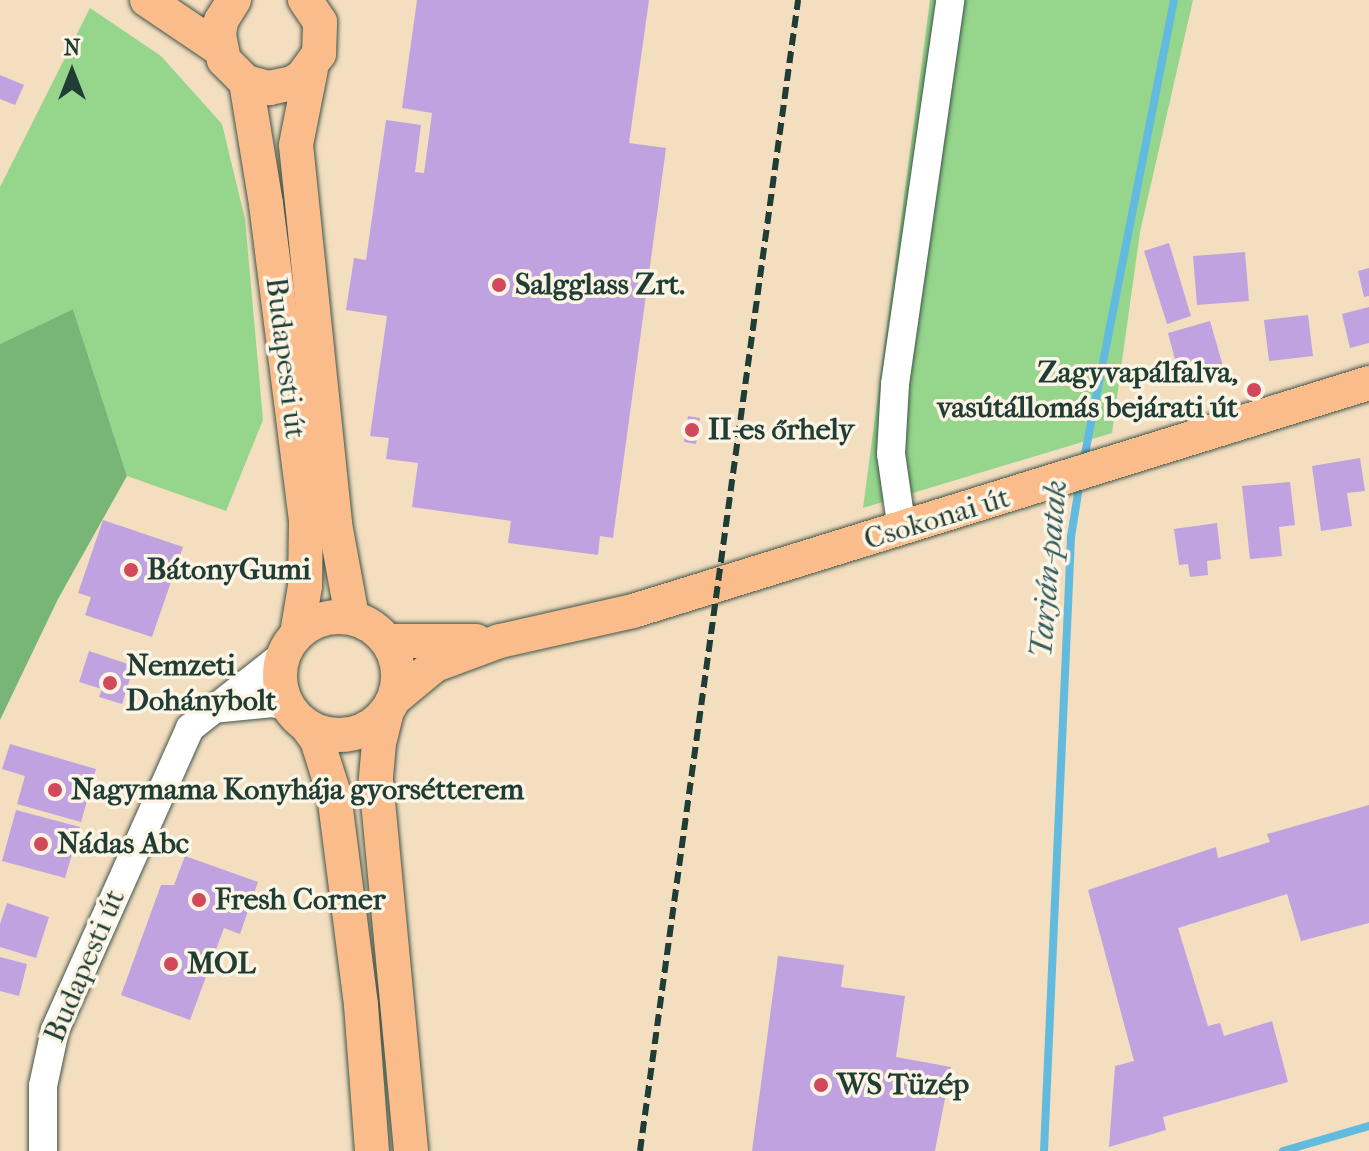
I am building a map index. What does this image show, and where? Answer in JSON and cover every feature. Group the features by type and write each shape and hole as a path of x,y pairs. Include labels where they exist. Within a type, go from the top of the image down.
{"main road":[{"path":"147,0 221,50"},
{"name":"Budapesti út","path":"305,0 320,22 322,38 311,69 296,145 335,524 352,617"},
{"path":"220,3 221,50 230,68 246,82 281,87 311,69"},
{"name":"Budapesti út","path":"246,82 264,189 306,522 305,586 290,644"},
{"name":"Csokonai út","path":"500,641 633,611 1055,483 1369,383"},
{"path":"372,1151 361,1005 334,794 317,740 298,716 280,681 290,644 328,617 352,617 372,626 388,641 399,670 379,743 376,780 411,1151"},
{"path":"388,641 500,641"},
{"path":"298,716 331,734 356,733 379,720 435,665 500,641"}],"street":[{"path":"902,530 891,454 895,384 950,0"},
{"name":"Budapesti út","path":"43,1151 43,1086 55,1030 190,728 290,644"},
{"path":"211,709 273,703 298,716"}],"green space":[{"path":"930,0 1193,0 1140,232 1112,433 863,508"},
{"path":"90,8 161,56 222,124 245,219 263,420 226,511 127,476 73,309 0,344 0,187"},
{"path":"73,309 127,476 58,599 0,720 0,344"}],"building":[{"name":"Salgglass Zrt.","path":"417,0 649,0 629,143 666,148 613,538 600,536 598,555 508,543 511,521 412,507 418,463 386,459 389,438 370,436 387,316 346,310 354,258 366,260 386,120 421,125 415,172 424,173 432,113 402,108"},
{"path":"0,75 24,85 15,105 0,99"},
{"path":"1169,243 1191,316 1167,324 1144,251"},
{"path":"1245,252 1249,301 1197,305 1193,256"},
{"path":"1369,268 1369,296 1364,297 1358,271"},
{"path":"1369,307 1369,343 1350,348 1342,314"},
{"path":"1308,315 1313,356 1269,361 1264,320"},
{"path":"1210,321 1223,366 1180,378 1168,333"},
{"name":"II-es őrhely","path":"688,416 700,418 696,444 684,442"},
{"path":"1360,458 1365,491 1347,493 1352,526 1321,531 1312,466"},
{"path":"1290,482 1295,525 1279,527 1282,556 1250,559 1242,486"},
{"name":"BátonyGumi","path":"103,520 183,547 152,637 85,615 91,597 78,593"},
{"path":"1217,523 1221,559 1207,561 1208,575 1190,577 1188,564 1179,565 1174,529"},
{"path":"89,651 134,666 122,704 99,697 102,689 79,682"},
{"name":"Nagymama Konyhája gyorsétterem","path":"10,744 96,769 81,822 17,804 25,776 2,769"},
{"path":"1369,805 1369,923 1301,941 1287,894 1178,928 1208,1026 1220,1023 1224,1036 1272,1021 1288,1082 1163,1117 1166,1130 1109,1147 1115,1066 1134,1061 1088,890 1216,847 1218,858 1270,842 1267,834"},
{"name":"Nádas Abc","path":"16,810 80,827 65,878 2,861"},
{"name":"MOL","path":"185,856 258,882 240,934 224,928 190,1020 121,995 161,885 174,885"},
{"path":"7,903 49,917 36,958 0,947 0,924"},
{"path":"778,956 844,965 841,987 905,996 896,1057 951,1067 935,1151 752,1151"},
{"path":"0,957 27,964 19,996 0,991"}],"waterway":[{"name":"Tarján-patak","path":"1083,464 1174,0"},
{"name":"Tarján-patak","path":"1044,1151 1071,537 1080,481"},
{"path":"1283,1151 1369,1126"}],"railway":[{"path":"640,1151 798,0"}],"place":[{"name":"Salgglass Zrt.","path":"499,285"},
{"name":"Zagyvapálfalva, vasútállomás bejárati út","path":"1254,390"},
{"name":"II-es őrhely","path":"692,430"},
{"name":"BátonyGumi","path":"131,570"},
{"name":"Nemzeti Dohánybolt","path":"110,683"},
{"name":"Nagymama Konyhája gyorsétterem","path":"55,790"},
{"name":"Nádas Abc","path":"41,844"},
{"name":"Fresh Corner","path":"199,900"},
{"name":"MOL","path":"171,964"},
{"name":"WS Tüzép","path":"821,1085"}]}
